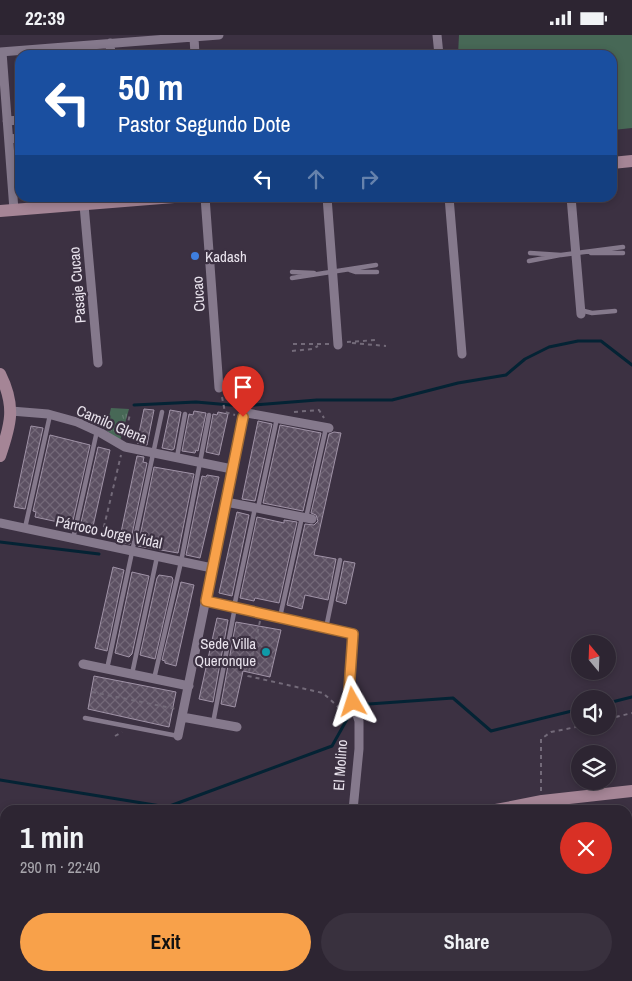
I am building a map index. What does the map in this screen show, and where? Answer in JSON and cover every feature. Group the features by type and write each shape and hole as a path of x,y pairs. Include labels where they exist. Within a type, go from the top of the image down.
{"street":[{"path":"16,50 91,40 110,43 219,35"},
{"path":"437,35 438,50"},
{"path":"194,37 195,50"},
{"path":"110,43 110,50"},
{"path":"14,210 1,52 15,50"},
{"path":"7,121 15,120"},
{"path":"9,139 15,138"},
{"path":"617,162 632,161"},
{"path":"0,211 106,202"},
{"name":"Cucao","path":"206,202 219,388"},
{"path":"327,202 338,344"},
{"path":"449,202 462,354"},
{"path":"572,202 580,312"},
{"name":"Pasaje Cucao","path":"84,205 98,363"},
{"path":"0,374 7,392 11,411 10,426 0,456"},
{"name":"Camilo Glena","path":"11,411 24,410 50,415 97,431 123,446 154,455 232,469"},
{"path":"178,735 243,417 247,413 328,428"},
{"path":"226,502 307,518"},
{"name":"Párroco Jorge Vidal","path":"0,523 212,568"},
{"path":"206,601 326,628"},
{"name":"El Molino","path":"326,628 353,634 349,690 359,721 359,749 353,805"},
{"path":"83,665 188,686"},
{"path":"182,714 236,727"},
{"path":"537,804 632,791"}],"lane":[{"path":"590,253 622,247"},
{"path":"530,253 561,255"},
{"path":"529,261 576,253 623,253"},
{"path":"292,278 314,273 350,270 376,265"},
{"path":"350,270 356,273 377,272"},
{"path":"292,272 314,273"},
{"path":"580,312 615,311"},
{"path":"107,669 162,412"},
{"path":"176,459 185,414"},
{"path":"25,529 50,415"},
{"path":"154,679 181,561 210,415"},
{"path":"213,723 235,607 277,419"},
{"path":"280,617 307,518 328,428"},
{"path":"73,539 97,431"},
{"path":"132,674 157,557"},
{"path":"326,628 340,561"},
{"path":"85,718 178,735"}],"path":[{"path":"293,344 318,346 376,340"},
{"path":"349,342 361,345 386,346"},
{"path":"292,351 312,349 318,346"},
{"path":"224,401 225,410"},
{"path":"100,545 130,413"},
{"path":"261,613 248,676 323,693 337,706"},
{"path":"92,692 182,714"},
{"path":"616,717 632,713"},
{"path":"537,804 541,739 551,733 571,728"}],"green space":[{"path":"459,35 632,35 632,128 617,130 617,50 458,50"},
{"path":"111,408 129,409 120,441 106,430"}],"building":[{"path":"144,409 154,410 147,445 137,443"},
{"path":"170,410 181,412 174,449 172,450 162,448"},
{"path":"194,411 206,413 198,451 196,450 195,453 182,451 189,414 193,415"},
{"path":"218,412 228,414 219,455 206,452 213,414 217,415"},
{"path":"258,421 272,424 255,501 242,499"},
{"path":"280,425 321,433 303,511 263,503"},
{"path":"31,426 43,428 25,509 14,507"},
{"path":"334,432 341,433 314,555 336,559 328,600 305,595 302,609 287,605 305,524 314,525 318,521 316,515 311,513 329,434"},
{"path":"50,435 90,445 72,525 35,517 36,512 33,511"},
{"path":"98,447 110,450 92,531 80,527"},
{"path":"137,456 144,457 143,462 147,463 130,544 119,542"},
{"path":"154,467 194,474 178,553 138,546"},
{"path":"207,475 219,477 200,558 186,555 202,476 206,477"},
{"path":"237,512 249,515 232,596 219,593"},
{"path":"257,517 284,523 284,520 297,522 279,603 255,598 254,601 240,598"},
{"path":"344,561 355,563 346,604 336,601"},
{"path":"113,567 124,570 107,651 95,648"},
{"path":"132,572 149,576 132,654 129,657 115,653"},
{"path":"159,575 172,577 173,580 155,659 140,655"},
{"path":"181,582 194,585 176,666 165,663 162,660"},
{"path":"217,618 228,620 213,702 199,699"},
{"path":"236,622 281,630 270,677 243,671 235,707 221,704"},
{"path":"94,676 176,692 169,727 88,709"}],"waterway":[{"path":"134,405 196,402 242,406 317,400 392,400 458,383 506,375 525,359 549,347 578,341 601,341 632,365"},
{"path":"0,542 99,554"},
{"path":"616,701 632,697"},
{"path":"172,805 332,746 355,705 453,698 491,731 571,711"},
{"path":"0,780 155,805"}],"place":[{"name":"Kadash","path":"195,256"},
{"name":"Sede Villa Queronque","path":"266,652"}],"route":[{"path":"243,417 206,601 353,634 349,690 353,702"}]}
